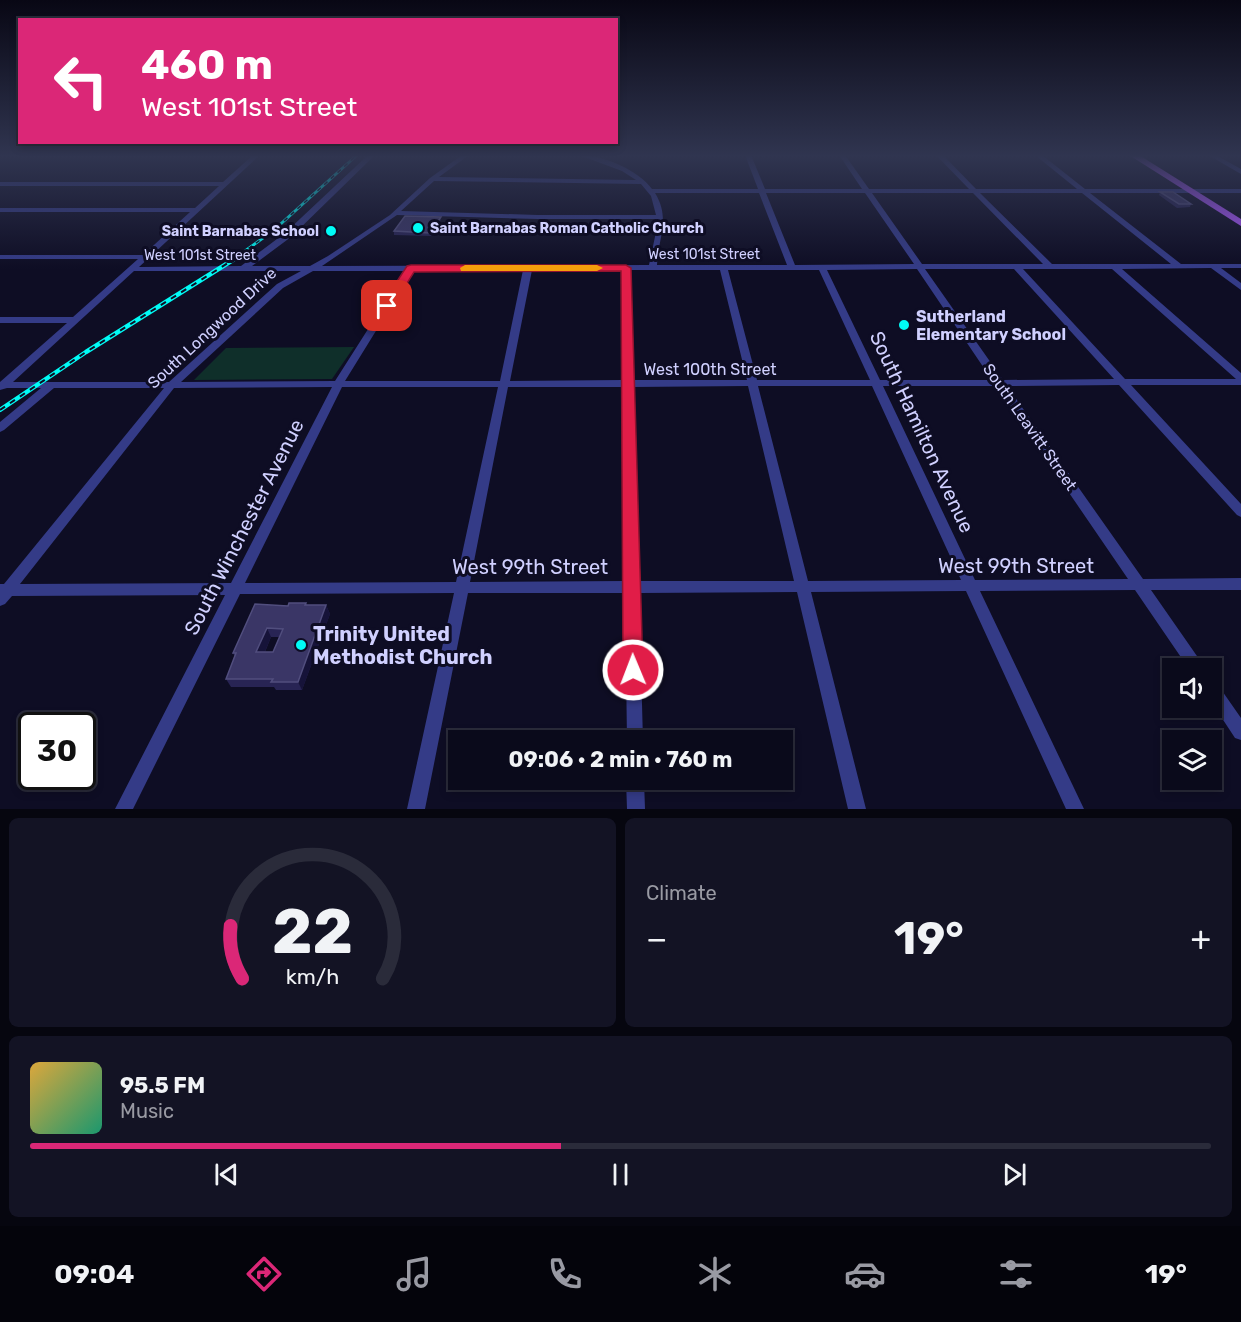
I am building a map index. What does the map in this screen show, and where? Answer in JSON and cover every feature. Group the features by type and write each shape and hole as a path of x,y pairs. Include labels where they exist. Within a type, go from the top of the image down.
{"main road":[{"path":"1193,193 1241,223"}],"street":[{"path":"2,386 216,193"},
{"path":"243,269 288,235 332,193"},
{"name":"South Longwood Drive","path":"3,594 171,385 280,286 331,258 397,213 418,193"},
{"path":"652,193 660,217 658,237 652,257 653,268"},
{"path":"763,193 792,267"},
{"name":"South Leavitt Street","path":"868,193 1190,658"},
{"path":"977,193 1050,267"},
{"path":"1086,193 1180,267"},
{"path":"0,210 197,210"},
{"path":"397,213 538,217 660,217"},
{"name":"West 101st Street","path":"0,257 145,257"},
{"path":"1214,266 1241,287"},
{"name":"West 101st Street","path":"132,269 1241,266"},
{"name":"South Hamilton Avenue","path":"822,267 1075,809"},
{"path":"1017,267 1241,512"},
{"path":"1115,267 1241,378"},
{"name":"South Winchester Avenue","path":"124,809 338,385 411,268"},
{"path":"416,809 528,268"},
{"path":"626,268 635,730"},
{"path":"724,268 857,809"},
{"path":"0,320 76,320"},
{"name":"West 100th Street","path":"2,386 1241,382"},
{"path":"0,428 50,386"},
{"name":"West 99th Street","path":"3,594 235,588 1241,584"},
{"path":"1222,704 1241,732"},
{"path":"635,790 636,809"}],"green space":[{"path":"354,347 332,379 194,380 226,348"}],"building":[{"path":"1161,193 1174,193 1191,204 1179,204"},
{"name":"Saint Barnabas Roman Catholic Church","path":"405,216 441,217 430,233 394,231"},
{"name":"Trinity United Methodist Church","path":"289,603 326,605 298,682 271,682 273,679 226,679 236,653 233,653 255,604 288,606","holes":["267,628 283,629 273,652 256,652"]}],"railway":[{"path":"234,259 274,230 315,193"},
{"path":"0,410 86,352 236,258"}],"slow traffic":[{"path":"465,268 597,268"}],"place":[{"name":"Saint Barnabas Roman Catholic Church","path":"418,228"},
{"name":"Saint Barnabas School","path":"331,231"},
{"name":"Sutherland Elementary School","path":"904,325"},
{"name":"Trinity United Methodist Church","path":"301,645"}],"route":[{"path":"387,306 411,268 626,268 633,670"}]}
